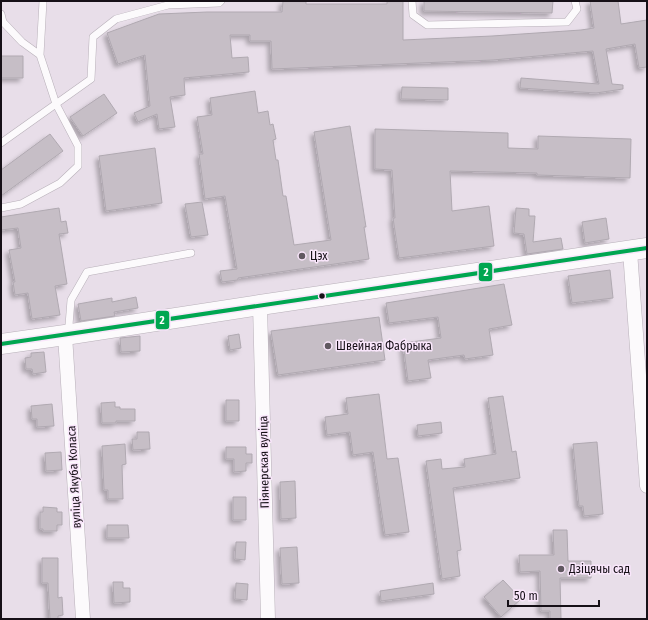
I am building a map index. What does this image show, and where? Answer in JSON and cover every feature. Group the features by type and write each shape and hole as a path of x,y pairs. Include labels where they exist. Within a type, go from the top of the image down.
{"street":[{"path":"1,344 638,250 647,486"},
{"name":"Піянерская вуліца","path":"260,305 268,619"},
{"name":"вуліца Якуба Коласа","path":"68,335 83,619"}],"lane":[{"path":"1,208 21,204 60,184 78,166 78,146 56,104 40,55 43,1"},
{"path":"1,143 91,79 93,37 116,19 168,5 219,3 221,1"},
{"path":"412,1 413,14 427,25 566,22 576,9 576,1"},
{"path":"1,14 3,22 22,42 40,55"},
{"path":"68,335 71,300 87,272 191,253"}],"building":[{"path":"283,1 306,1 306,4 387,4 387,1 403,1 403,40 492,36 594,28 590,1 618,1 621,24 647,20 647,67 639,68 635,44 606,49 612,84 623,85 623,89 596,93 520,88 521,78 599,84 593,51 493,60 272,69 271,41 250,41 250,35 230,35 232,58 248,57 249,72 184,78 185,95 170,97 175,127 159,129 157,114 138,122 134,113 150,106 145,55 118,64 107,33 159,14 207,12 282,12"},
{"path":"424,1 553,1 552,13 424,11"},
{"path":"1,56 23,56 23,78 1,78"},
{"path":"402,87 448,88 448,100 401,99"},
{"path":"255,91 258,113 268,111 270,125 273,124 276,139 273,140 276,160 278,160 283,196 286,196 294,245 331,240 314,132 350,126 366,227 364,227 369,259 238,278 238,280 222,282 220,271 237,269 225,196 205,199 199,154 203,154 197,117 212,115 210,98"},
{"path":"104,94 117,113 83,136 70,117"},
{"path":"375,129 508,133 508,148 538,149 538,136 631,139 630,178 537,175 537,173 450,171 452,211 489,206 494,246 399,258 393,218 395,218 392,170 375,169"},
{"path":"50,134 63,151 1,196 1,170"},
{"path":"155,148 162,203 106,211 99,156"},
{"path":"202,202 208,235 191,237 185,204"},
{"path":"59,208 61,222 66,221 68,233 59,234 67,284 55,286 60,315 32,319 28,293 15,295 13,282 15,282 9,250 21,248 18,228 1,230 1,217"},
{"path":"516,208 529,209 529,216 535,216 533,242 561,238 563,249 527,254 524,234 514,233"},
{"path":"606,218 609,239 585,243 582,222"},
{"path":"610,270 613,298 572,303 568,276"},
{"path":"504,284 512,325 489,329 493,355 465,359 464,355 428,360 431,378 408,381 403,343 441,338 438,317 389,323 386,303"},
{"path":"136,297 138,308 114,312 115,316 81,321 78,304 112,298 112,302"},
{"name":"Швейная Фабрыка","path":"379,317 385,360 278,375 271,331"},
{"path":"239,334 241,348 230,350 228,336"},
{"path":"140,336 140,351 121,352 120,338"},
{"path":"44,352 46,372 33,374 32,369 26,369 25,358 31,357 31,353"},
{"path":"379,394 387,459 398,458 409,532 385,535 373,452 353,455 350,432 327,435 325,417 348,414 346,398"},
{"path":"503,396 512,452 516,451 520,478 453,488 461,550 457,551 460,576 442,579 426,461 441,459 442,469 465,467 464,459 496,454 488,398"},
{"path":"226,400 239,400 239,421 226,421"},
{"path":"115,402 115,407 120,407 120,409 135,409 135,421 102,423 101,403"},
{"path":"52,404 54,426 37,427 37,419 32,419 31,406"},
{"path":"441,422 442,433 418,436 417,425"},
{"path":"137,432 149,432 150,449 133,450 132,439 137,439"},
{"path":"597,442 603,514 584,516 583,506 579,506 573,444"},
{"path":"125,444 126,464 122,465 123,499 108,499 108,490 104,490 102,446"},
{"path":"226,447 246,447 246,454 252,454 252,463 246,463 246,471 234,472 234,459 226,459"},
{"path":"61,452 62,470 46,471 45,453"},
{"path":"295,481 296,518 281,519 280,482"},
{"path":"233,497 246,497 246,520 233,520"},
{"path":"43,507 57,508 57,512 62,512 62,525 57,525 57,531 43,531 43,529 40,529 40,512 43,512"},
{"path":"107,525 128,525 129,538 107,538"},
{"path":"553,530 567,530 568,561 591,561 591,578 560,578 561,619 550,619 550,611 541,611 540,571 520,572 519,555 554,555"},
{"path":"236,542 246,542 245,560 235,559"},
{"path":"297,547 299,583 282,584 280,548"},
{"path":"42,558 58,558 58,598 62,597 63,615 58,616 58,619 50,619 48,583 42,583"},
{"path":"503,580 521,599 501,617 484,597"},
{"path":"113,582 123,582 123,588 130,588 130,602 114,603"},
{"path":"236,583 248,584 247,600 235,599"},
{"path":"433,583 434,594 381,601 380,591"}],"transit line":[{"name":"2","path":"1,344 647,248"}],"place":[{"name":"Цэх","path":"302,256"},
{"name":"Швейная Фабрыка","path":"328,346"},
{"name":"Дзіцячы сад","path":"561,569"}]}
